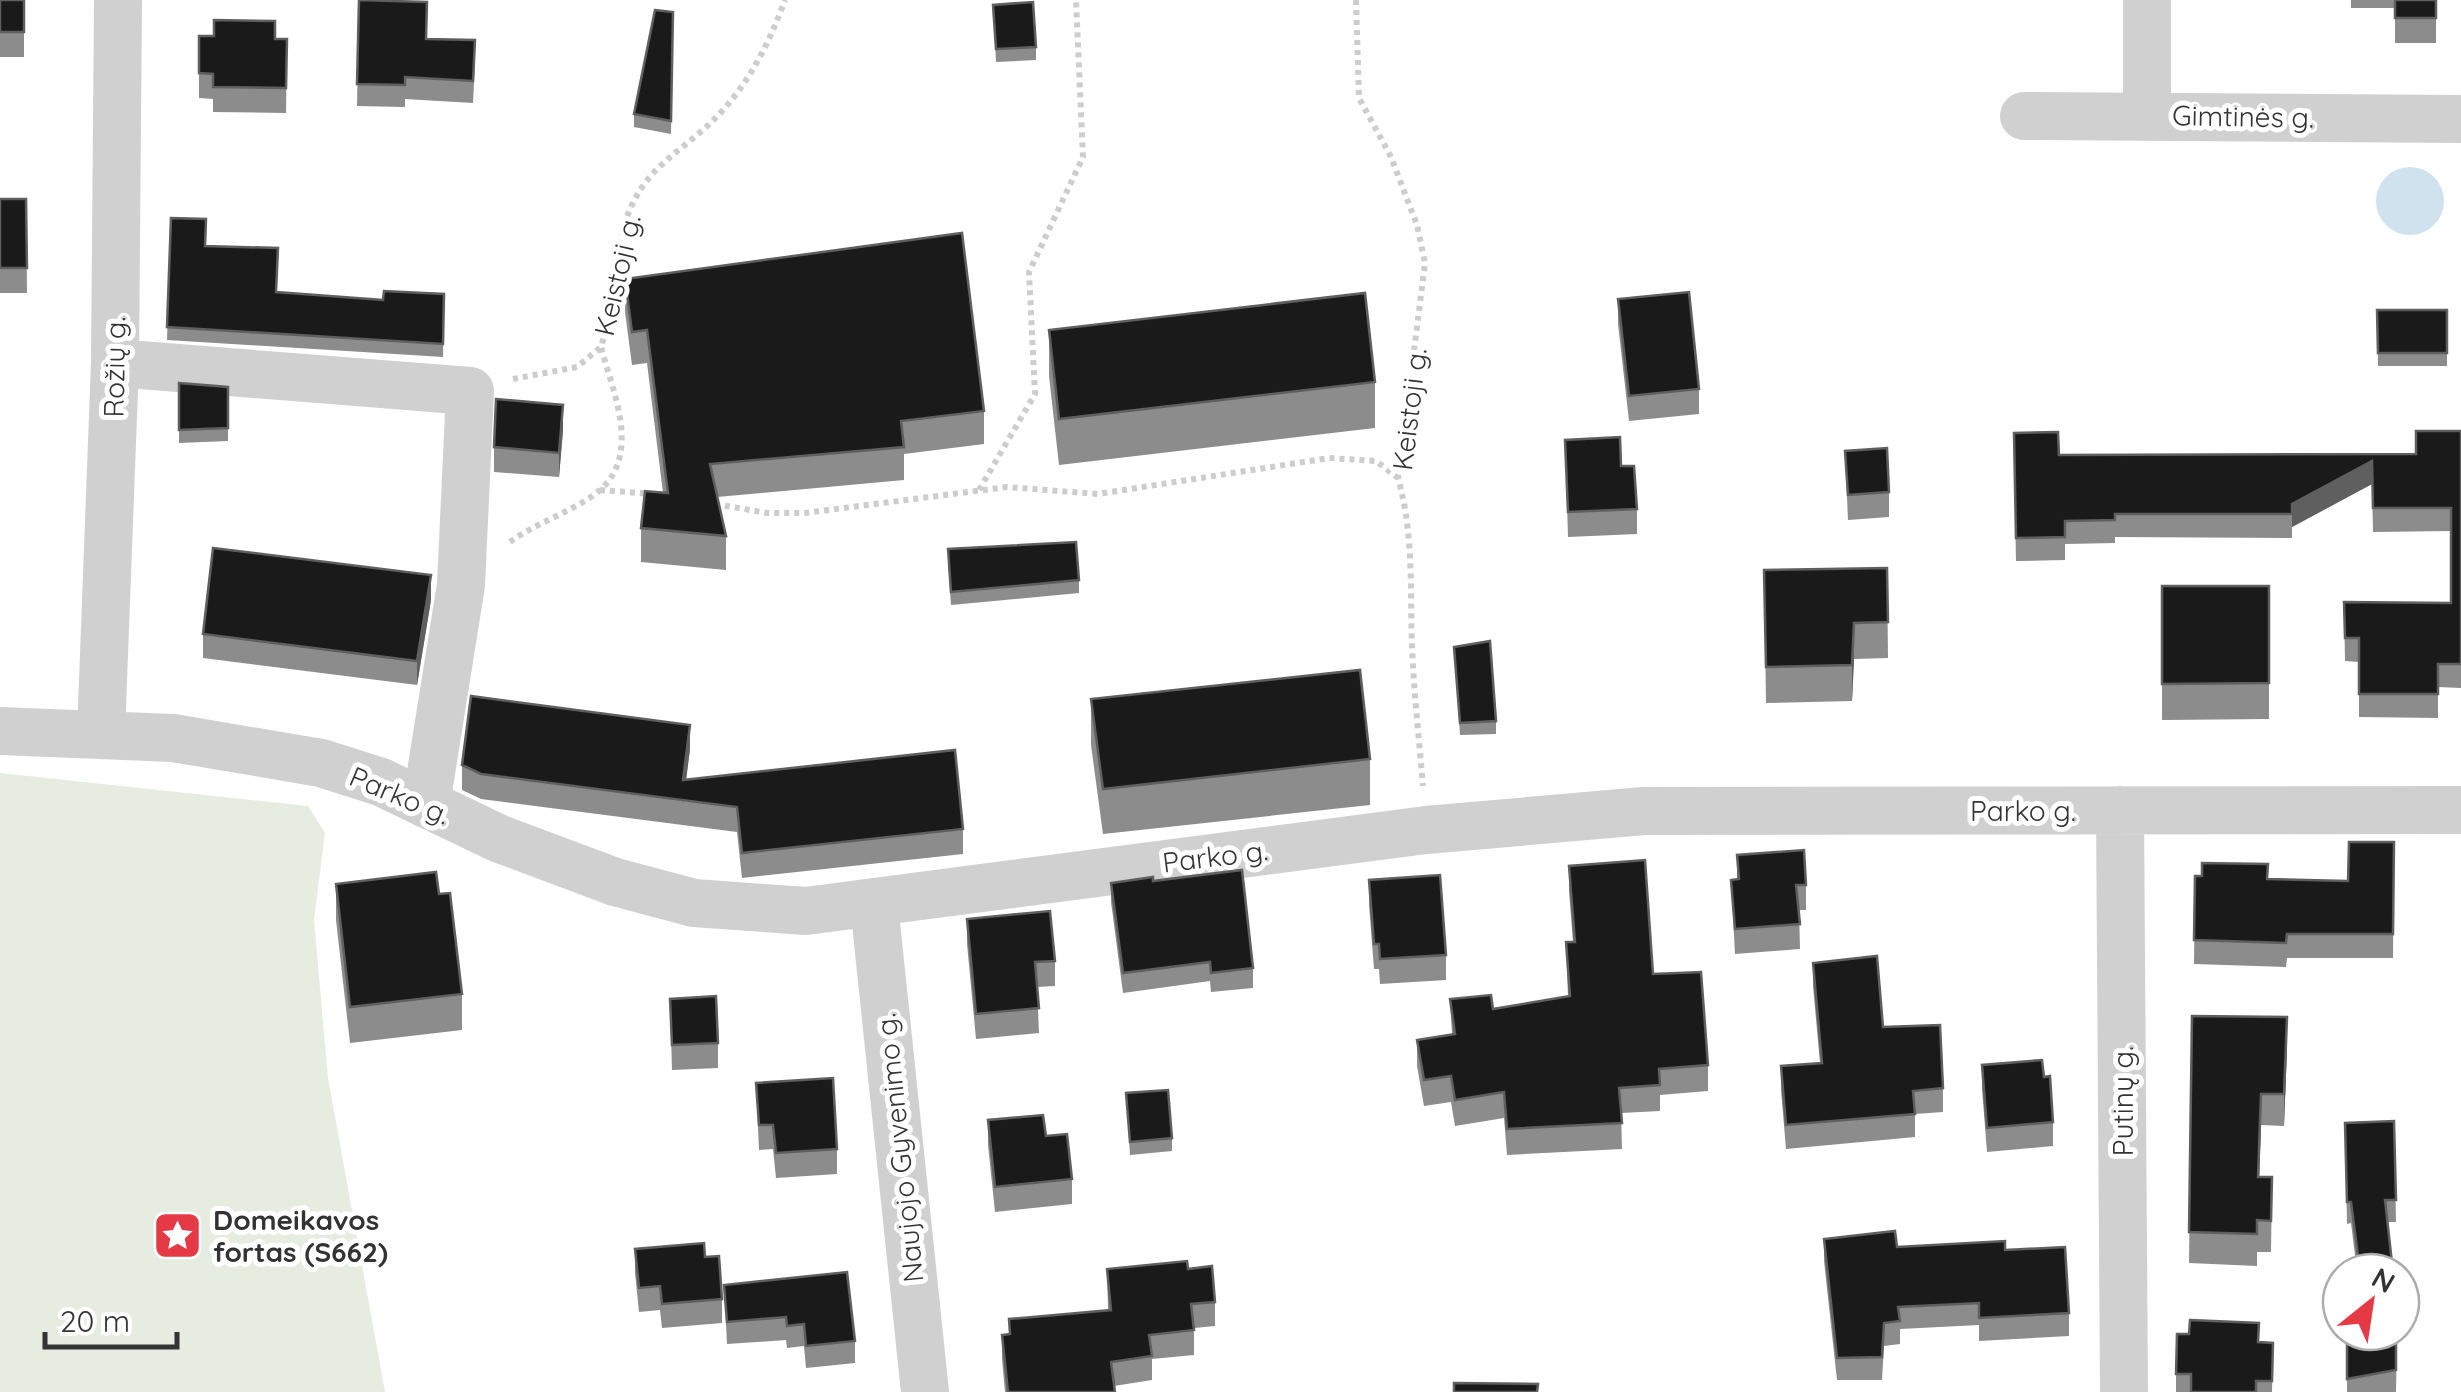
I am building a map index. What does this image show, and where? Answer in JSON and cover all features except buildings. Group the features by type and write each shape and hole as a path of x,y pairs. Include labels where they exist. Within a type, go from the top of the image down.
{"street":[{"name":"Rožių g.","path":"101,734 114,364 118,0"},
{"path":"2147,115 2148,0"},
{"name":"Gimtinės g.","path":"2024,116 2461,119"},
{"path":"114,364 470,391 460,585 426,804"},
{"name":"Parko g.","path":"0,731 173,738 321,764 380,782 500,839 586,871 694,903 806,911 1009,882 1538,818 1719,808 2461,810"},
{"name":"Putinų g.","path":"2120,810 2124,1392"},
{"name":"Naujojo Gyvenimo g.","path":"874,904 925,1392"}],"path":[{"name":"Keistoji g.","path":"470,391 578,367 602,347 626,217 636,196 647,180 707,126 753,73 785,0"},
{"path":"979,491 1035,394 1028,272 1083,157 1076,0"},
{"name":"Keistoji g.","path":"1356,0 1359,98 1391,157 1417,225 1425,262 1398,478 1407,508 1411,554 1412,650 1426,830"},
{"path":"460,585 514,538 600,490 620,452 618,392 602,347"},
{"path":"698,501 767,513 805,513 1007,488 1098,494 1329,458 1376,462 1398,478"},
{"path":"600,490 663,495"}],"shaded area":[{"name":"Domeikavos fortas (S662)","path":"0,773 308,806 325,833 314,920 328,1078 385,1392 0,1392"}],"water":[{"path":"2410,167 2434,177 2444,201 2434,225 2410,235 2386,225 2376,201 2386,177"}],"place":[{"name":"Domeikavos fortas (S662)","path":"178,1235"}]}
